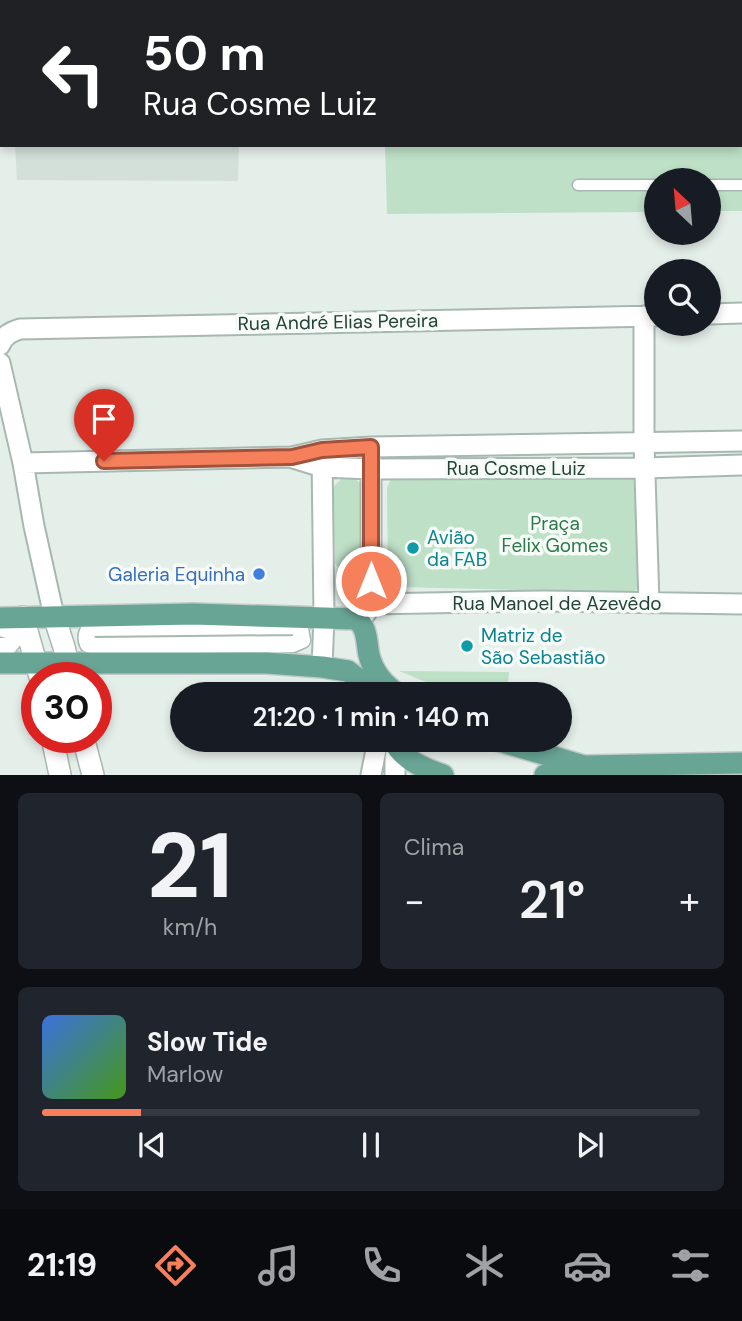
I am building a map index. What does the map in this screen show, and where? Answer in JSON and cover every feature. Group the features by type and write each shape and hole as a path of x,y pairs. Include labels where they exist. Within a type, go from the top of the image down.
{"main road":[{"path":"0,618 193,614 345,618 360,623 367,636 369,655 383,682"},
{"path":"348,671 369,655"},
{"path":"0,663 21,667"},
{"path":"112,668 266,663 348,671 362,682"},
{"path":"401,752 408,759 443,775"},
{"path":"538,752 586,766 668,770 742,763"},
{"path":"545,775 586,766"}],"street":[{"path":"721,314 742,313"},
{"name":"Rua André Elias Pereira","path":"0,345 10,332 20,329 644,316"},
{"path":"649,336 644,443 649,603"},
{"path":"0,363 54,616 67,662"},
{"name":"Rua Cosme Luiz","path":"322,458 371,447 742,441"},
{"path":"360,623 371,604 371,447"},
{"name":"Rua Cosme Luiz","path":"23,463 292,457 322,458 371,469 742,466"},
{"path":"322,458 322,667"},
{"name":"Rua Manoel de Azevêdo","path":"371,604 544,601 742,604"},
{"path":"23,617 37,662"},
{"path":"293,626 300,629 302,640 293,644 95,646 88,644 86,638 91,628 293,626"},
{"path":"0,628 11,631 15,637 9,646 0,646"},
{"path":"371,775 385,752"},
{"path":"392,752 395,775"},
{"path":"55,753 60,775"},
{"path":"87,753 93,775"}],"lane":[{"path":"578,185 644,185"},
{"path":"721,185 742,185"}],"shaded area":[{"path":"15,147 239,147 238,181 17,180"}],"green space":[{"path":"385,147 742,147 742,211 721,211 721,168 644,168 644,212 387,214"},
{"name":"Praça Felix Gomes","path":"392,476 638,476 641,584 633,593 397,587 388,580 387,488"},
{"path":"343,477 355,479 360,483 366,561 359,570 351,574 343,572 335,563 333,487"},
{"path":"399,671 509,672 508,682 426,682"}],"place":[{"name":"Avião da FAB","path":"413,548"},
{"name":"Galeria Equinha","path":"259,574"},
{"name":"Matriz de São Sebastião","path":"467,646"}],"route":[{"path":"104,461 292,457 322,450 371,447 371,581"}]}
